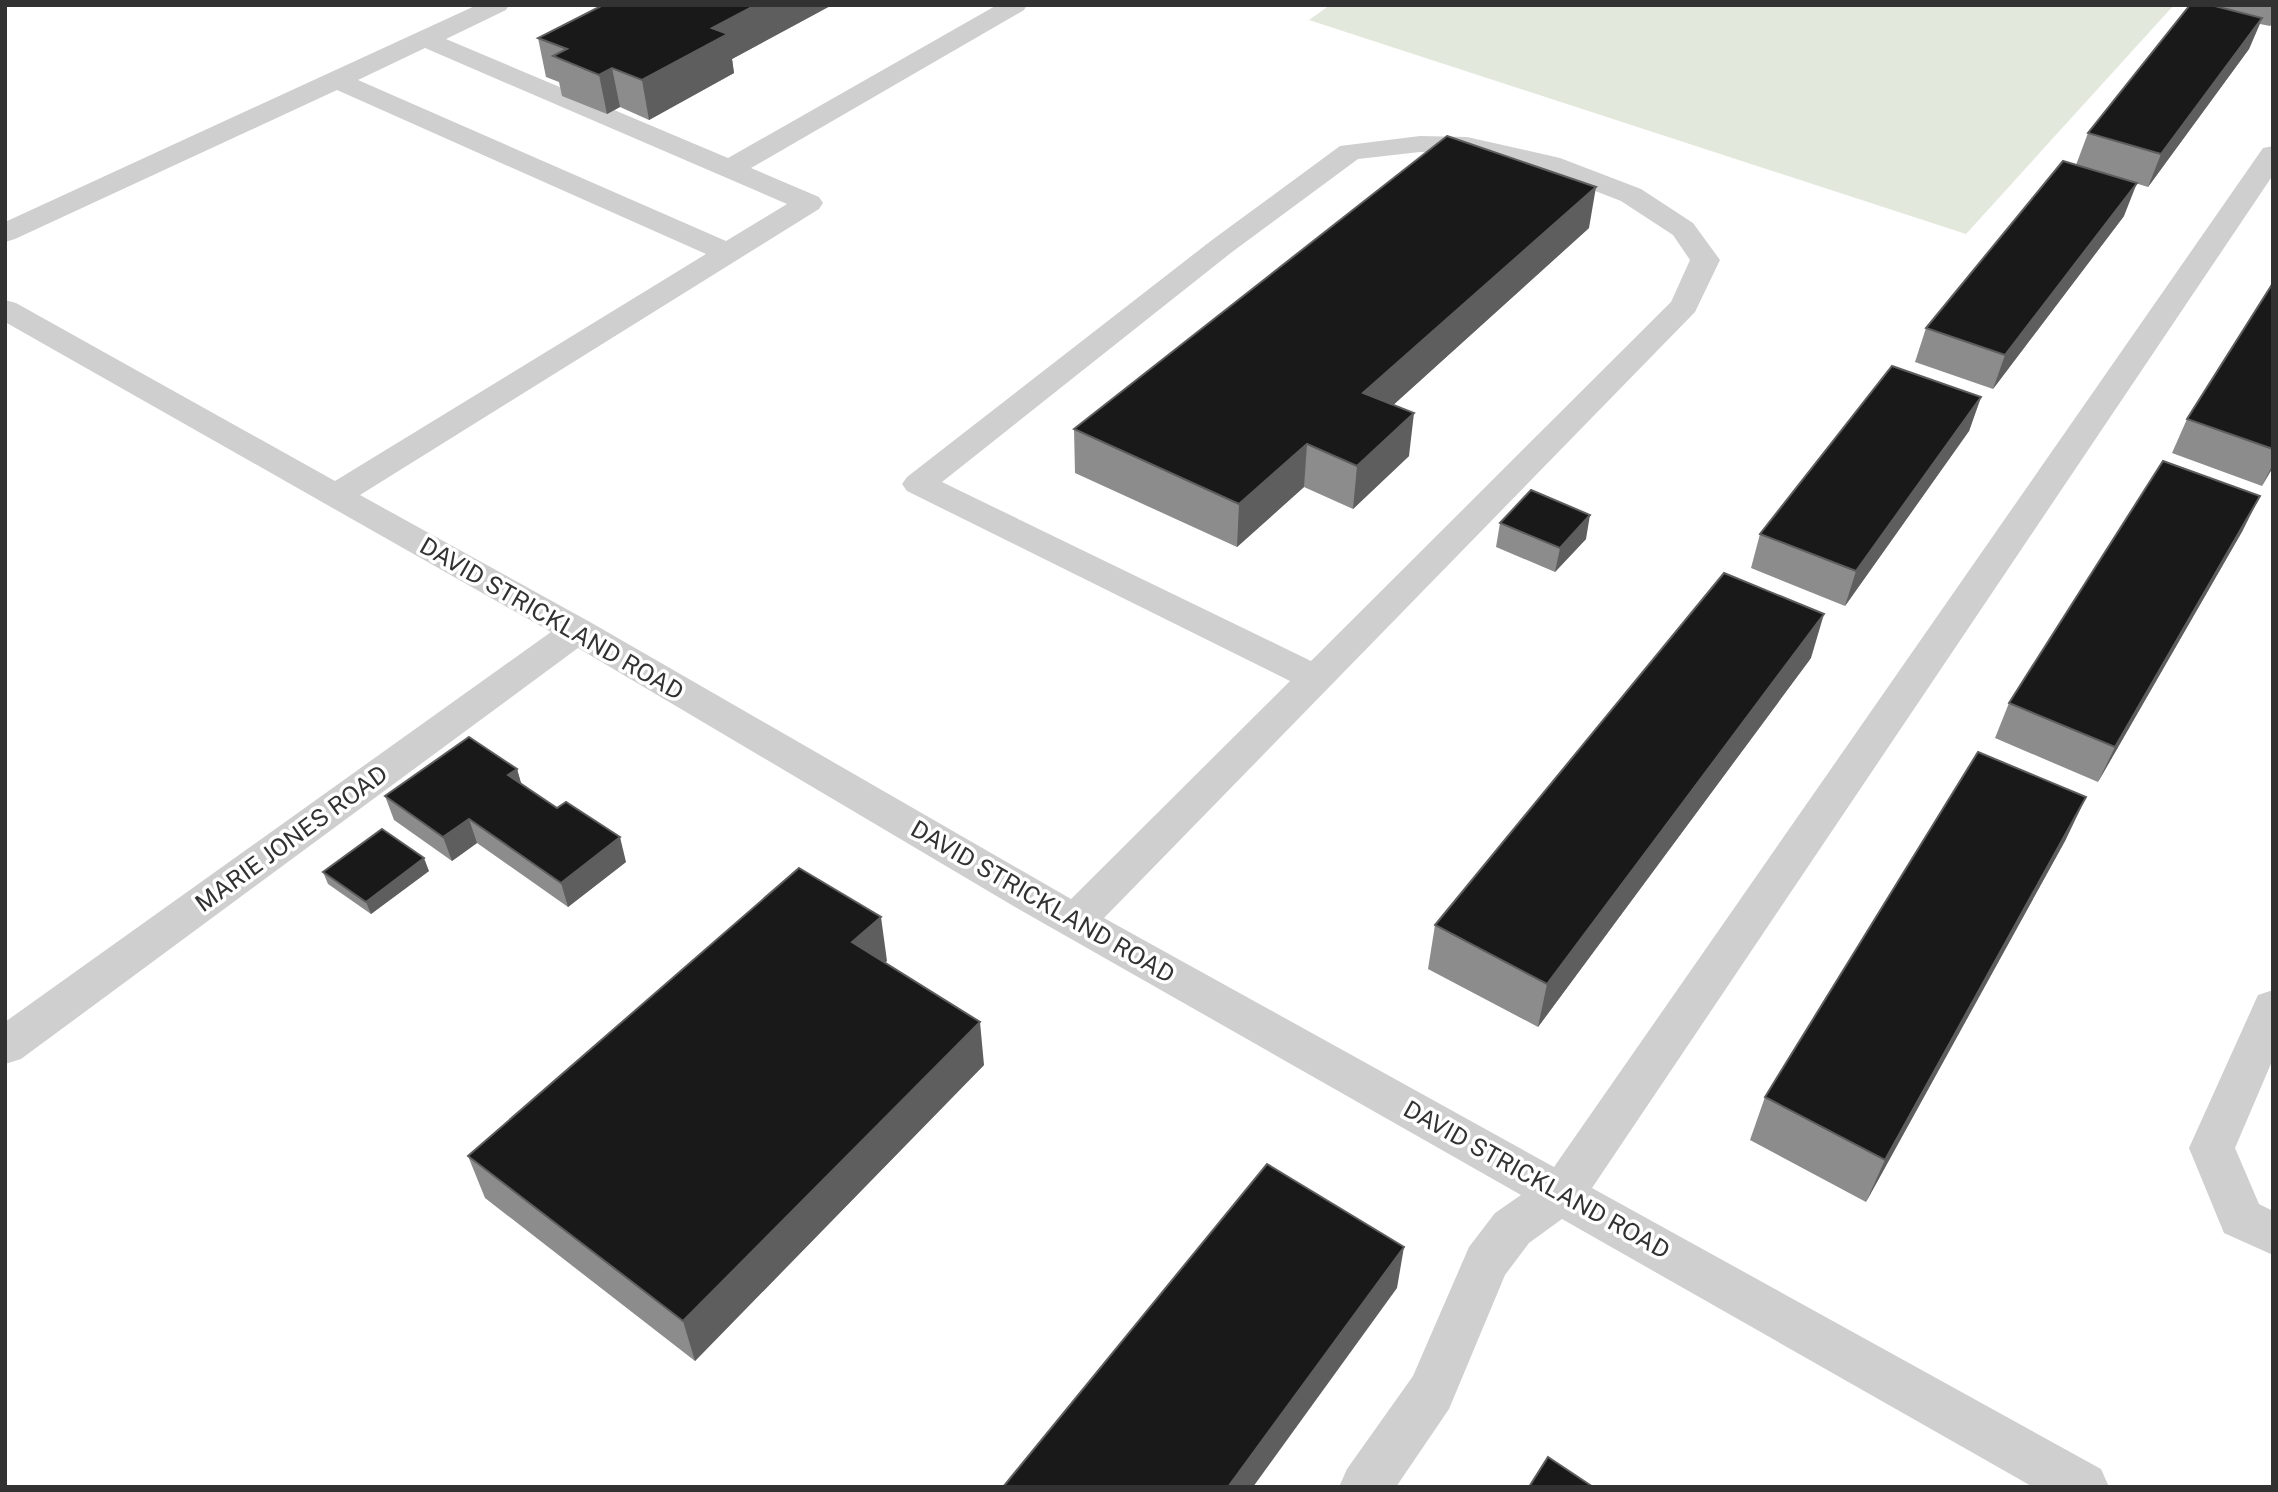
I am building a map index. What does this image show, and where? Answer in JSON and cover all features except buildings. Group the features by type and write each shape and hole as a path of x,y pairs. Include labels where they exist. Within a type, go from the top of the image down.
{"street":[{"path":"5,233 497,5"},
{"path":"730,169 1015,5"},
{"path":"336,495 809,203 425,39"},
{"path":"337,79 728,253"},
{"path":"1075,921 1684,306 1706,260 1684,229 1631,195 1550,164 1467,145 1420,144 1350,152 1222,246 919,484 1315,678"},
{"path":"1365,1487 1431,1392 1486,1262 1512,1228 1563,1192 2273,154"},
{"name":"DAVID STRICKLAND ROAD","path":"5,309 577,631 1075,921 1563,1192 2084,1487"},
{"name":"MARIE JONES ROAD","path":"5,1046 577,631"},
{"path":"2273,1007 2212,1148 2241,1218 2273,1234"}],"shaded area":[{"path":"1330,5 2174,5 1966,234 1309,20"}]}
